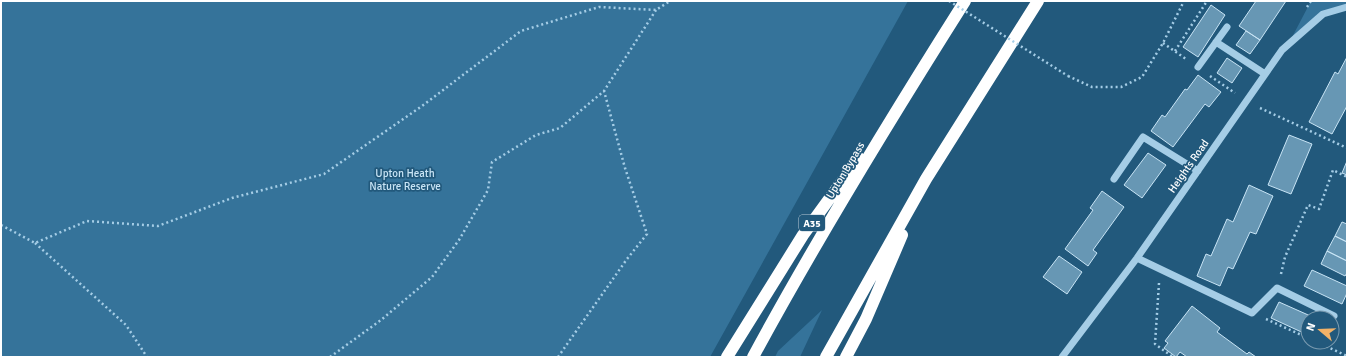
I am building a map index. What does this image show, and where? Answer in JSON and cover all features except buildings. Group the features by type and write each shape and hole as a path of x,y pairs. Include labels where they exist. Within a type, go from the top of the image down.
{"highway":[{"name":"Upton Bypass","path":"753,357 789,290 906,94 965,1"},
{"path":"826,357 926,179 1038,1"},
{"name":"A35","path":"728,357 803,235 906,94"},
{"path":"846,357 866,319 926,179"}],"street":[{"name":"Heights Road","path":"1062,357 1137,258 1282,50 1323,14 1347,7"},
{"path":"1198,68 1227,27"},
{"path":"1216,42 1265,74"},
{"path":"1114,179 1143,137 1198,171"},
{"path":"1137,258 1252,313 1277,288 1322,310"}],"path":[{"path":"330,357 381,320 432,277 459,240 488,190 492,162 536,135 560,128 604,91 656,10 670,1"},
{"path":"949,1 1068,76 1092,87 1121,87 1142,77 1163,43 1184,1"},
{"path":"1175,51 1207,1"},
{"path":"35,243 87,221 158,226 232,198 324,174 422,106 521,31 599,7 656,10"},
{"path":"1163,43 1171,49"},
{"path":"558,357 627,259 647,234 625,168 604,91"},
{"path":"1246,101 1347,148"},
{"path":"1277,288 1285,257 1308,205 1319,209 1333,170 1347,177"},
{"path":"1,225 35,243 126,325 146,357"},
{"path":"1160,269 1155,344 1173,357"},
{"path":"1252,313 1300,334"},
{"path":"1335,350 1347,356"}],"green space":[{"name":"Upton Heath Nature Reserve","path":"1,1 908,1 710,357 1,357"},
{"path":"1311,1 1347,1 1347,7 1323,14 1289,43"},
{"path":"822,310 800,357 775,357 778,351"}]}
